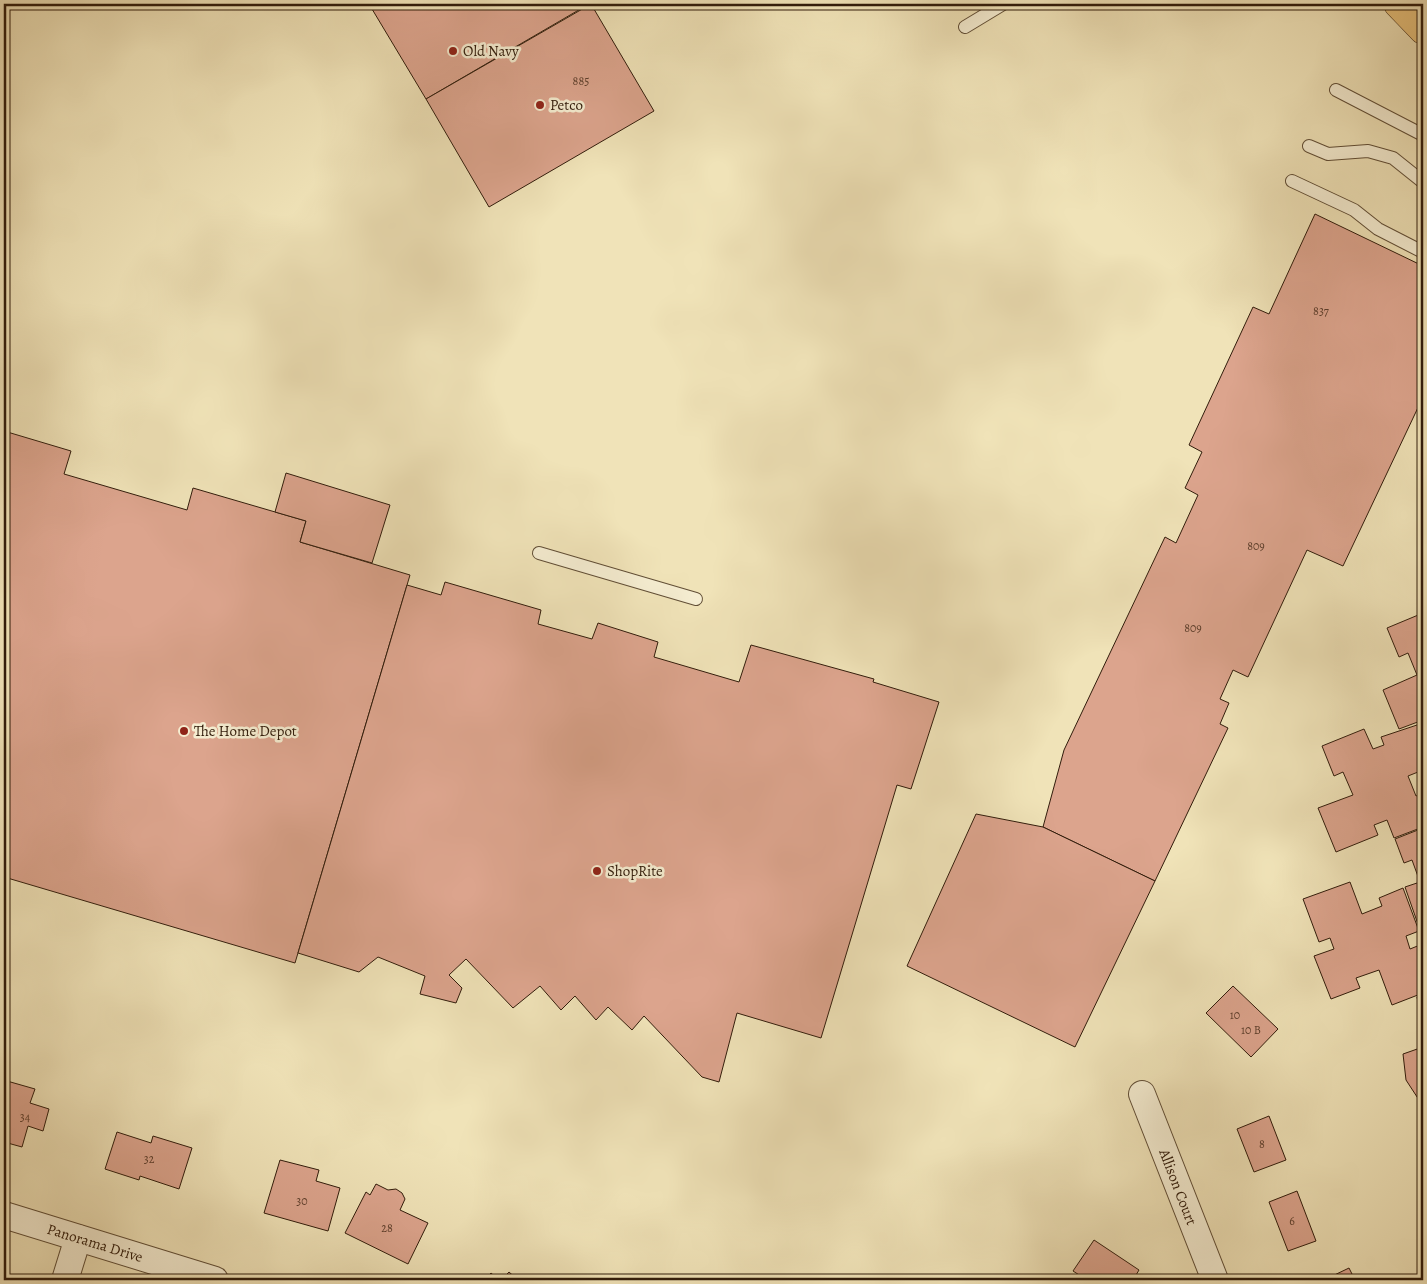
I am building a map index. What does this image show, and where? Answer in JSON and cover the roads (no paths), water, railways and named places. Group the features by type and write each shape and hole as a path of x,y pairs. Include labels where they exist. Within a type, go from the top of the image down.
{"main road":[{"path":"1398,4 1423,30"}],"street":[{"name":"Allison Court","path":"1142,1094 1215,1280"},
{"name":"Panorama Drive","path":"4,1215 215,1280"},
{"path":"65,1280 78,1238"}],"lane":[{"path":"965,27 1002,4"},
{"path":"1336,90 1423,135"},
{"path":"1309,146 1328,154 1368,151 1393,158 1423,182"},
{"path":"1292,182 1354,210 1378,229 1423,252"},
{"path":"539,553 696,599"}],"place":[{"name":"Old Navy","path":"453,51"},
{"name":"Petco","path":"540,105"},
{"name":"The Home Depot","path":"184,731"},
{"name":"ShopRite","path":"597,871"}]}
